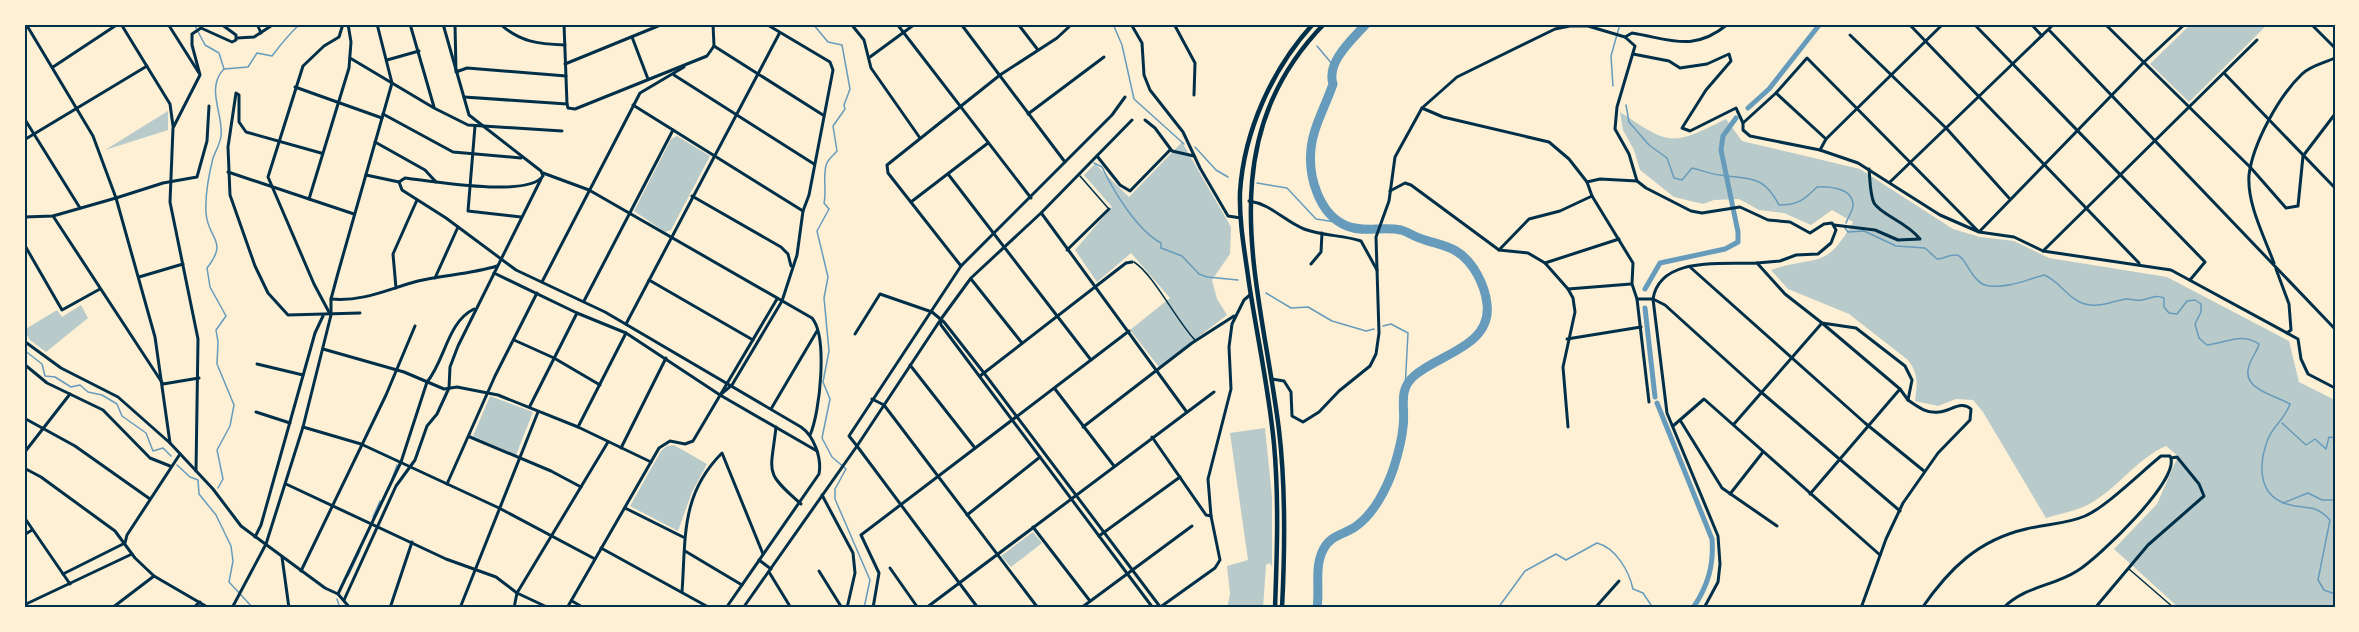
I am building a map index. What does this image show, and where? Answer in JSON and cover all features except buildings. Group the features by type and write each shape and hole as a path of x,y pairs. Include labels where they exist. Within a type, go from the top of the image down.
{"highway":[{"path":"1275,608 1277,516 1274,443 1241,218 1243,172 1260,111 1279,71 1313,24"},
{"path":"1282,608 1282,476 1272,379 1251,248 1249,201 1254,158 1271,103 1292,63 1324,24"}],"street":[{"path":"25,24 78,108 102,154 155,337 170,443"},
{"path":"53,67 119,24 171,104 173,128 170,202 197,327 199,378 196,471"},
{"path":"168,24 200,75"},
{"path":"221,24 237,38"},
{"path":"257,24 261,34"},
{"path":"173,128 200,75 192,45 195,30 201,28 232,42 237,38 261,34 274,24"},
{"path":"331,315 270,187 268,177 295,87 306,62 339,37 343,24"},
{"path":"309,199 350,58 351,42 348,24"},
{"path":"232,608 266,544 286,484 323,349 331,315 331,299 392,83 378,24"},
{"path":"410,24 434,108"},
{"path":"442,24 466,111 521,158 543,173 589,190 777,299 782,299 816,323 820,392 815,424 810,435"},
{"path":"455,24 456,72"},
{"path":"500,24 513,35 529,42 565,45"},
{"path":"564,24 568,108 575,109 688,65"},
{"path":"565,64 663,24"},
{"path":"542,282 643,89 710,54 714,46 713,24"},
{"path":"720,395 732,386 782,299 799,247 803,211 833,66 766,24"},
{"path":"851,24 864,40 871,68 920,138"},
{"path":"897,24 1031,198"},
{"path":"870,57 915,24"},
{"path":"960,24 1065,162"},
{"path":"1018,24 1038,50"},
{"path":"961,266 887,169 890,161 1000,75 1068,30 1071,24"},
{"path":"1131,24 1142,43 1144,75 1150,90 1183,132 1228,216 1241,218"},
{"path":"1174,24 1195,63 1194,95"},
{"path":"1625,37 1632,33 1682,44 1708,36 1728,24"},
{"path":"1909,24 2088,207 2140,264"},
{"path":"1820,150 1826,138 1889,74 1943,24"},
{"path":"1974,24 2205,262 2189,280"},
{"path":"2031,24 2042,36"},
{"path":"1890,182 2054,24"},
{"path":"2105,24 2251,168 2286,208 2298,206 2303,156 2335,114"},
{"path":"2175,24 2180,29"},
{"path":"1979,232 2009,198 2185,24"},
{"path":"2311,24 2335,48"},
{"path":"1272,379 1284,381 1291,392 1292,416 1303,422 1319,412 1339,391 1370,366 1378,343 1376,237 1390,191 1395,157 1422,108 1457,77 1555,30 1580,25 1625,37 1635,46 1617,107 1616,129 1629,154 1637,181"},
{"path":"2049,30 2335,328"},
{"path":"626,324 691,196 779,33"},
{"path":"1850,35 1947,129 2009,198"},
{"path":"632,37 648,79"},
{"path":"2043,251 2157,142 2257,40"},
{"path":"714,46 823,115"},
{"path":"387,60 418,51"},
{"path":"1632,54 1647,55 1680,68 1707,64 1729,54 1731,61 1706,90 1682,128 1690,131 1736,108 1745,134 1820,150 1858,163 1940,215 1979,232 2014,237 2043,251 2171,270 2298,339 2301,359 2308,374 2335,388"},
{"path":"1028,114 1104,57"},
{"path":"1743,123 1776,93 1807,57 1979,232"},
{"path":"350,58 434,108 475,125 562,131"},
{"path":"2286,333 2290,330 2289,303 2256,215 2249,175 2258,140 2269,120 2302,74 2335,58"},
{"path":"24,141 147,66"},
{"path":"456,72 467,68 566,76"},
{"path":"2224,73 2335,188"},
{"path":"673,74 814,164"},
{"path":"295,87 336,104 382,116 447,150 521,158"},
{"path":"321,153 251,134 242,129 238,112 239,94 236,93 227,172 230,195 251,258 268,293 288,315 360,314"},
{"path":"1776,93 1826,138"},
{"path":"462,97 567,104"},
{"path":"978,608 849,436 961,266 1112,115 1125,97"},
{"path":"633,105 803,211"},
{"path":"24,217 53,216 197,177 201,170 207,141 209,106"},
{"path":"1422,108 1443,117 1549,142 1569,159 1587,182 1592,196 1633,263 1632,284 1637,299 1649,402"},
{"path":"24,118 80,208"},
{"path":"743,608 971,278 1041,213 1132,120"},
{"path":"1145,120 1155,128 1170,150 1194,156"},
{"path":"475,125 468,211 521,217"},
{"path":"584,301 674,130"},
{"path":"375,141 425,170 436,182"},
{"path":"911,202 988,142"},
{"path":"1097,156 1120,185 1125,190 1130,190 1170,150"},
{"path":"1587,182 1600,179 1637,181 1646,188 1692,211 1702,213 1740,207 1768,220 1790,222 1810,233 1824,224 1875,230 1898,240 1920,239 1909,225 1880,210 1874,202 1869,169"},
{"path":"227,172 354,214"},
{"path":"344,600 396,486 410,466 449,388 450,367 476,308 543,173"},
{"path":"948,174 996,233 1091,360"},
{"path":"365,175 399,182 405,178 518,187 534,184 541,179"},
{"path":"399,182 402,190 458,227 501,261 626,324 771,409 810,435 817,451 819,474 801,504 726,608"},
{"path":"1390,191 1405,183 1412,185 1499,250 1528,253 1545,262 1568,290 1573,298 1575,312 1567,339 1563,367 1568,427"},
{"path":"276,200 276,192 283,191"},
{"path":"691,196 781,247 790,258 791,268"},
{"path":"1499,250 1529,219 1560,211 1592,196"},
{"path":"396,288 393,254 417,200"},
{"path":"1249,201 1264,203 1284,219 1307,231 1361,241 1377,270"},
{"path":"1067,250 1109,209"},
{"path":"1041,213 1186,411"},
{"path":"53,216 163,384"},
{"path":"1704,608 1718,582 1720,564 1718,536 1673,426 1664,398 1653,299 1658,284 1666,275 1689,267 1780,261 1796,255 1818,254 1834,239 1836,230 1834,225"},
{"path":"435,278 458,227"},
{"path":"1311,264 1321,252 1322,233"},
{"path":"1545,262 1619,239"},
{"path":"24,244 62,310 100,289"},
{"path":"980,376 1126,263 1132,262"},
{"path":"1757,263 1785,294 1900,389 1908,400 1923,411 1940,412 1966,405 1972,412 1967,423 1924,471 1900,511 1880,555 1861,608"},
{"path":"139,277 183,264"},
{"path":"331,299 360,299 435,278 477,272 497,266"},
{"path":"1689,267 1869,426 1924,471"},
{"path":"494,273 577,313 626,333 720,395 817,451"},
{"path":"971,278 1022,343"},
{"path":"649,280 753,340"},
{"path":"1568,290 1632,284"},
{"path":"447,484 470,437 495,376 537,293"},
{"path":"855,334 880,294 932,312 984,373 1160,608 1215,568 1220,560 1211,516 1208,479 1231,389 1229,347 1234,316"},
{"path":"1083,427 1196,341 1234,316 1251,294"},
{"path":"567,608 663,443 670,441 690,444 693,441 777,299"},
{"path":"1637,299 1653,299 1665,305 1761,392 1900,511"},
{"path":"338,594 401,462 427,382 434,374 456,325 466,312 476,308"},
{"path":"530,406 577,313"},
{"path":"255,537 261,525 315,333 323,316"},
{"path":"940,320 941,325 1153,608"},
{"path":"1734,424 1822,323"},
{"path":"1822,323 1856,328 1905,366 1912,380 1908,400"},
{"path":"301,571 415,326"},
{"path":"1567,339 1641,327"},
{"path":"771,409 818,331"},
{"path":"873,608 879,573 861,534 1129,332"},
{"path":"578,427 626,333"},
{"path":"24,340 61,368 118,397 170,443 241,526 325,588 338,594 350,608"},
{"path":"514,340 554,358 600,385"},
{"path":"323,349 396,370 444,389 467,388 530,406 538,412 578,427 651,462"},
{"path":"621,448 666,358"},
{"path":"24,364 47,383 103,410 150,458 170,466"},
{"path":"257,364 303,375"},
{"path":"910,365 975,448"},
{"path":"163,384 199,378"},
{"path":"1055,389 1114,466"},
{"path":"1810,494 1900,389"},
{"path":"926,608 1214,392"},
{"path":"24,453 70,394"},
{"path":"872,399 884,405 1038,608"},
{"path":"1673,426 1704,399 1880,555"},
{"path":"256,412 290,423"},
{"path":"460,608 538,412"},
{"path":"24,418 45,428 150,499"},
{"path":"1680,420 1722,488 1777,526"},
{"path":"303,427 361,444 410,466 499,508 595,559"},
{"path":"776,427 773,478 801,504"},
{"path":"470,437 581,488"},
{"path":"1152,437 1206,515 1211,516"},
{"path":"514,608 517,593 554,537 608,442"},
{"path":"1730,494 1763,452"},
{"path":"682,592 685,551 683,537 690,506 710,465 722,453 763,554"},
{"path":"63,574 125,543 170,466 180,454"},
{"path":"1922,608 1944,577 1972,555 2011,534 2084,517 2100,507 2161,456 2167,454 2171,458 2172,467 2151,501 2082,568 2067,576 2031,588 2003,608"},
{"path":"2098,607 2148,544 2204,496 2187,467 2177,457 2171,458"},
{"path":"967,515 1040,458"},
{"path":"24,468 108,526 154,576 209,608"},
{"path":"1099,536 1180,477"},
{"path":"286,484 371,524 495,577 517,593 549,608"},
{"path":"822,495 853,553 855,573 847,608"},
{"path":"625,508 683,537"},
{"path":"24,517 70,584"},
{"path":"1081,608 1192,526"},
{"path":"1033,527 1090,601"},
{"path":"24,535 32,530"},
{"path":"390,608 412,542"},
{"path":"601,548 710,608"},
{"path":"685,551 742,585"},
{"path":"26,606 132,554"},
{"path":"282,556 289,608"},
{"path":"759,560 770,571 791,608"},
{"path":"890,568 918,608"},
{"path":"819,571 842,608"},
{"path":"112,608 154,576"},
{"path":"1595,608 1619,581"},
{"path":"572,601 584,608"},
{"path":"193,608 200,602"},
{"path":"234,603 237,608"}],"lane":[{"path":"1079,175 1109,209"},
{"path":"1132,262 1136,262 1180,324 1196,341"},
{"path":"2128,568 2174,608"}],"shaded area":[{"path":"2191,24 2268,24 2189,102 2150,64"},
{"path":"168,111 168,130 105,150"},
{"path":"1620,112 1650,131 1672,138 1682,138 1726,119 1742,141 1860,169 1953,229 1980,237 2014,241 2049,258 2167,277 2289,341 2299,382 2335,400 2335,608 2179,608 2114,549 2157,504 2178,456 2166,446 2144,459 2094,501 2079,509 2046,518 1983,412 1973,400 1956,399 1938,406 1915,401 1916,375 1908,360 1849,314 1788,289 1771,270 1827,255 1843,238 1853,222 1832,210 1811,225 1784,213 1759,210 1739,199 1714,200 1703,204 1674,197 1640,170 1634,150 1623,130"},
{"path":"677,136 710,156 671,230 665,232 634,211 671,139"},
{"path":"1182,142 1231,227 1230,254 1212,280 1217,299 1227,315 1159,367 1130,330 1170,298 1131,253 1097,282 1075,250 1112,207 1084,175 1095,164 1129,197"},
{"path":"81,305 88,318 46,352 30,340 24,330 57,310 62,317"},
{"path":"490,396 533,412 516,455 473,436"},
{"path":"1265,428 1272,497 1272,567 1270,563 1266,565 1263,608 1227,608 1230,594 1227,566 1248,560 1230,433"},
{"path":"674,445 707,464 692,492 678,531 630,506 661,451 667,446"},
{"path":"1033,532 1042,543 1011,567 1001,556"}],"waterway":[{"path":"194,24 205,45 219,53 224,69 216,85 221,136 213,158 206,206 208,222 217,245 213,259 207,268 210,287 226,316 216,330 217,364 234,405 230,426 217,450 223,479 218,488"},
{"path":"224,69 248,67 257,53 272,56 300,24"},
{"path":"813,24 828,42 842,45 850,89 844,105 845,109 833,126 837,151 828,161 825,172 824,203 829,209 817,231 828,277 824,298 829,351 823,382 830,399 822,438 832,457 846,469 835,489 835,499 870,580 864,608"},
{"path":"1113,24 1122,45 1134,99 1184,144"},
{"path":"1317,608 1318,571 1323,550 1333,538 1362,522 1384,492 1391,475 1402,437 1403,400 1409,382 1425,368 1462,348 1473,339 1481,330 1486,318 1487,304 1484,289 1473,267 1462,255 1448,247 1401,230 1360,229 1347,226 1337,221 1329,213 1317,194 1311,171 1314,133 1333,84 1333,68 1342,52 1366,24"},
{"path":"1613,86 1611,56 1620,24"},
{"path":"1748,108 1769,89 1820,24"},
{"path":"1317,46 1333,65"},
{"path":"1626,105 1629,122 1649,145 1667,158 1674,178 1682,180 1692,168 1755,180 1767,188 1779,205 1800,201 1817,187 1840,189 1852,199 1853,207 1846,223"},
{"path":"1645,289 1660,263 1725,249 1738,242 1738,232 1721,150 1723,136 1736,118"},
{"path":"1195,147 1216,170 1228,177"},
{"path":"1094,163 1102,167 1127,210 1143,229 1161,243 1161,248 1182,256 1199,274 1238,280"},
{"path":"1257,183 1287,188 1316,219 1342,223"},
{"path":"1845,228 1848,232 1864,231 1896,246 1925,248 1937,259 1960,256 1973,275 1989,286 2011,285 2044,275 2082,303 2100,305 2158,296 2164,298 2164,307 2169,313 2177,314 2187,301 2195,300 2201,304 2201,312 2195,324 2199,338 2207,345 2234,339 2246,339 2259,344 2249,366 2250,380 2260,390 2290,404 2270,434 2263,457 2262,476 2269,492 2275,498 2291,505 2313,508 2330,520 2318,580 2324,590 2335,594"},
{"path":"1266,293 1291,308 1308,307 1332,321 1366,331 1374,329"},
{"path":"1645,308 1655,397"},
{"path":"1383,326 1391,324 1408,333 1405,389"},
{"path":"24,350 42,364 45,376 55,377 71,387 80,385 88,392 102,395 117,404 122,416 146,433 153,451 163,448 171,456"},
{"path":"1657,403 1712,539 1709,575 1703,592 1693,608"},
{"path":"2282,423 2306,445 2315,439 2326,449 2329,437 2335,438"},
{"path":"177,465 190,477 198,480 199,494 216,515 231,546 233,561 229,582 253,608"},
{"path":"392,479 397,465"},
{"path":"2283,503 2308,493 2322,500 2335,500"},
{"path":"373,517 380,501"},
{"path":"1498,608 1525,571 1556,554 1566,560 1597,543 1616,555 1625,568 1633,589 1643,593 1653,608"},
{"path":"348,576 360,551"},
{"path":"337,599 340,608"}]}
